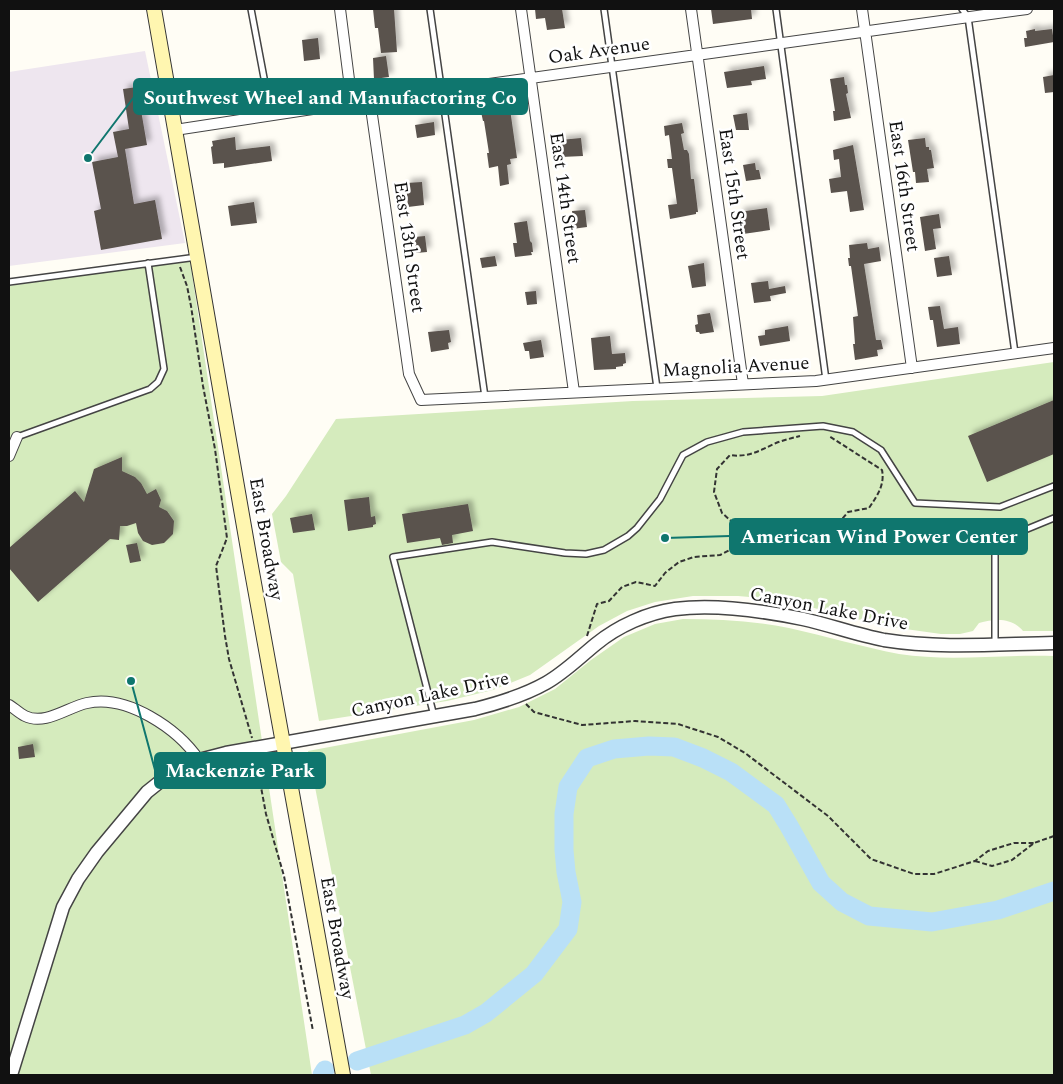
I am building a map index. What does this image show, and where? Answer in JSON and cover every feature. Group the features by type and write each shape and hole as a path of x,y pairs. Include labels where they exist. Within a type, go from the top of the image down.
{"main road":[{"name":"East Broadway","path":"154,9 343,1075"}],"street":[{"path":"340,9 352,103"},
{"name":"East 14th Street","path":"521,9 574,392"},
{"name":"East 15th Street","path":"691,9 743,384"},
{"name":"East 16th Street","path":"862,9 912,368"},
{"name":"Oak Avenue","path":"175,130 352,103 865,31 965,13 1027,9"},
{"name":"East 13th Street","path":"370,101 409,374 418,396"},
{"name":"Magnolia Avenue","path":"418,396 421,400 435,400 826,380 1054,348"},
{"path":"9,456 17,438"},
{"name":"Canyon Lake Drive","path":"11,1075 54,932 63,907 78,879 102,845 147,792 167,776 199,760 254,748 484,707 517,697 546,683 598,642 633,622 675,609 699,608 746,611 784,616 905,643 953,646 1054,643"},
{"path":"9,705 25,716 43,718 87,703 97,702 122,705 168,727 187,744 199,760"}],"lane":[{"path":"251,9 271,115"},
{"path":"430,9 486,397"},
{"path":"604,9 657,388"},
{"path":"776,9 826,380"},
{"path":"965,13 1016,354"},
{"path":"9,282 198,257"},
{"path":"17,438 150,389 158,382 164,369 148,264"},
{"path":"434,716 393,557 492,542 565,553 595,553 617,543 637,528 660,499 683,455 707,442 743,432 823,426 853,432 881,450 915,503 1000,507 1054,486"},
{"path":"995,645 995,552 1015,534 1054,518"}],"path":[{"path":"178,259 191,306 222,493 227,538 216,566 226,644 250,728 266,814 284,876 313,1031"},
{"path":"580,658 597,604 609,601 622,587 636,582 655,586 665,573 680,562 694,557 720,555 743,543 771,537 809,548 825,539 848,512 868,508 878,493 884,478 882,470 826,435"},
{"path":"743,543 739,528 722,514 717,502 714,492 717,468 730,455 741,457 779,442 801,436"},
{"path":"517,697 534,712 582,725 635,721 678,724 718,737 745,753 828,816 870,859 914,874 934,874 975,861 988,850 1014,843 1034,843"},
{"path":"975,861 992,866 1012,860 1034,843 1054,836"}],"shaded area":[{"path":"145,51 185,243 9,266 9,72"}],"green space":[{"path":"190,260 312,1075 9,1075 9,286"},
{"path":"1054,362 1054,631 1023,631 1013,623 997,620 979,623 973,631 960,634 941,634 884,626 783,600 738,596 693,596 655,602 627,611 599,626 530,675 493,690 447,701 319,721 293,574 281,562 272,514 286,496 336,419 633,401 822,396"},
{"path":"683,619 736,621 776,626 899,654 918,656 957,658 1054,656 1054,1075 371,1075 308,751 474,720 519,707 555,689 624,637 655,624"}],"building":[{"path":"373,9 394,9 397,52 381,53 378,28 375,28"},
{"path":"535,9 562,9 565,28 547,30 545,18 536,19"},
{"path":"711,9 751,9 752,19 713,24"},
{"path":"1035,29 1035,31 1052,29 1054,42 1025,47 1024,38 1027,38 1026,31"},
{"path":"318,38 320,59 304,61 302,40"},
{"path":"386,56 389,77 374,79 373,58"},
{"path":"764,66 766,79 751,81 752,85 727,88 724,72"},
{"path":"1054,75 1054,92 1045,93 1043,77"},
{"path":"844,77 845,85 847,85 848,93 846,94 851,118 834,121 833,111 835,111 830,79"},
{"path":"137,87 147,145 125,149 134,204 155,200 162,239 101,250 94,211 101,209 92,162 118,157 113,132 129,129 123,89"},
{"path":"509,102 517,158 510,159 511,164 507,165 509,184 500,186 498,166 489,168 487,153 489,153 480,107"},
{"path":"747,113 749,130 736,130 733,115"},
{"path":"434,122 435,135 417,138 415,125"},
{"path":"682,123 684,133 681,134 684,150 687,150 689,154 691,179 694,179 698,212 670,219 668,205 677,204 672,168 668,168 667,159 672,159 669,135 665,136 664,126"},
{"path":"235,137 236,150 270,146 272,161 224,168 224,163 213,164 212,141"},
{"path":"581,138 583,156 561,157 560,140"},
{"path":"925,138 926,147 929,147 929,150 931,150 934,168 927,169 929,182 916,183 908,140"},
{"path":"853,145 864,210 850,212 847,191 831,193 829,179 841,177 839,159 834,160 833,150"},
{"path":"755,163 756,170 759,170 761,179 746,181 743,165"},
{"path":"422,182 424,205 408,207 406,183"},
{"path":"254,202 257,223 231,226 228,206"},
{"path":"767,208 770,230 743,234 739,212"},
{"path":"585,210 587,227 572,229 572,211"},
{"path":"939,214 941,228 933,229 936,249 925,251 920,217"},
{"path":"527,221 530,241 532,243 532,255 515,257 513,243 517,243 514,223"},
{"path":"425,236 427,252 416,253 414,237"},
{"path":"867,243 868,249 879,247 881,261 864,264 876,340 881,340 883,349 877,350 878,356 855,360 853,317 858,316 851,266 849,266 849,245"},
{"path":"495,256 497,266 482,268 480,258"},
{"path":"949,256 952,275 937,277 934,258"},
{"path":"704,263 706,286 692,288 688,266"},
{"path":"768,281 769,289 785,286 786,293 770,296 771,301 754,303 751,283"},
{"path":"536,291 537,304 527,305 525,292"},
{"path":"940,306 944,329 958,327 960,344 937,347 933,320 930,320 928,307"},
{"path":"710,313 714,332 700,334 696,332 695,325 698,324 697,315"},
{"path":"788,326 790,341 760,346 758,336 765,335 765,330"},
{"path":"449,330 451,342 448,343 449,349 431,352 428,332"},
{"path":"610,336 612,354 625,353 626,363 623,366 616,367 616,369 594,370 591,338"},
{"path":"541,340 544,357 530,359 529,351 525,351 523,343"},
{"path":"1054,400 1054,454 987,482 968,436"},
{"path":"122,457 122,471 135,477 147,494 156,489 161,500 159,507 167,511 174,521 173,534 164,543 152,545 143,541 138,533 136,523 120,526 119,540 110,539 38,602 9,568 9,548 75,491 84,502 94,469"},
{"path":"369,497 371,517 375,516 376,524 373,527 348,531 344,500"},
{"path":"468,504 473,531 452,535 453,543 442,545 440,538 407,543 402,514"},
{"path":"312,514 315,530 293,533 290,518"},
{"path":"137,543 141,561 130,563 126,545"},
{"path":"33,744 35,757 19,759 18,747"}],"waterway":[{"path":"357,1061 465,1025 486,1013 534,974 568,929 572,902 564,850 564,814 568,787 587,758 614,749 649,746 674,747 703,758 731,772 776,805 821,883 842,902 869,916 932,922 998,910 1054,891"},
{"path":"322,1075 325,1070"}],"place":[{"name":"Southwest Wheel and Manufactoring Co","path":"88,158"},
{"name":"American Wind Power Center","path":"665,538"},
{"name":"Mackenzie Park","path":"131,681"}]}
